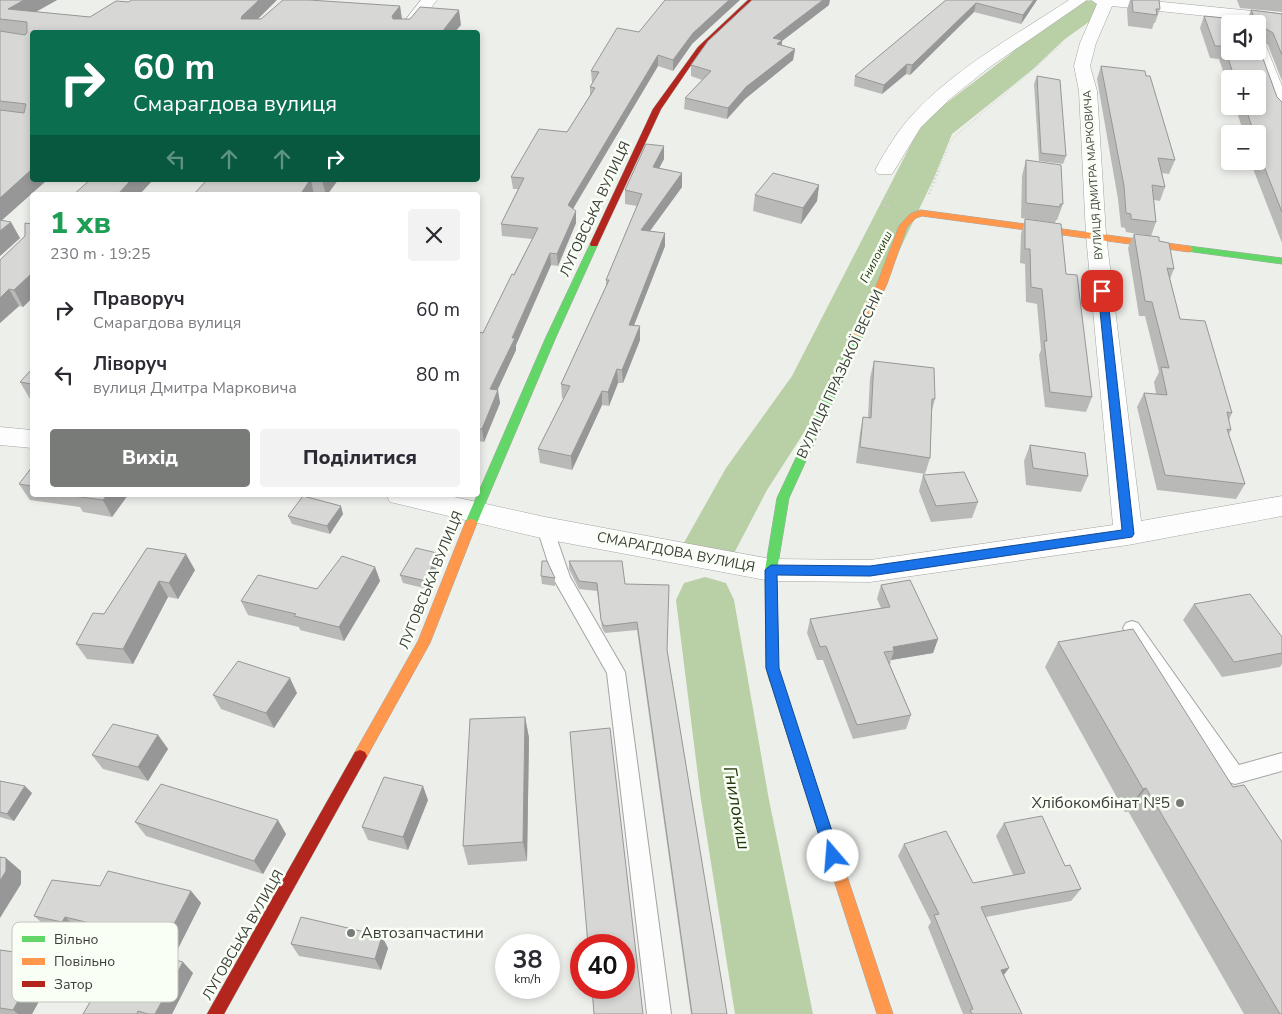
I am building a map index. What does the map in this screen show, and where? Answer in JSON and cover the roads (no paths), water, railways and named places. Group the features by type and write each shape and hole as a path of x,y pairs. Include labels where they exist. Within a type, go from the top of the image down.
{"street":[{"path":"406,30 429,0"},
{"name":"ЛУГОВСЬКА ВУЛИЦЯ","path":"215,1014 424,644 475,512 552,336 658,109 682,71 700,48 752,0"},
{"path":"885,170 898,146 926,111 988,62 1079,0"},
{"path":"1102,5 1129,2 1221,15"},
{"name":"ВУЛИЦЯ ДМИТРА МАРКОВИЧА","path":"1102,5 1082,66 1088,91 1096,235 1128,534"},
{"path":"1266,19 1282,19"},
{"path":"1263,60 1282,109"},
{"name":"ВУЛИЦЯ ПРАЗЬКОЇ ВЕСНИ","path":"885,1014 772,668 771,570 783,498 882,284 903,226 912,216 921,213 1096,235"},
{"path":"1096,235 1282,261"},
{"path":"0,436 30,439"},
{"name":"СМАРАГДОВА ВУЛИЦЯ","path":"409,497 545,528 771,570 870,571 1128,534 1282,506"}],"lane":[{"path":"545,528 562,578 616,672 659,1014"},
{"path":"1132,628 1235,775 1282,762"}],"waterway":[{"name":"Гнилокиш","path":"709,548 745,482 813,381 915,178 936,129 1020,63 1054,32 1089,8"},
{"name":"Гнилокиш","path":"705,600 735,800 774,1014"}],"place":[{"name":"Хлібокомбінат №5","path":"1180,803"},
{"name":"Автозапчастини","path":"351,933"}]}
